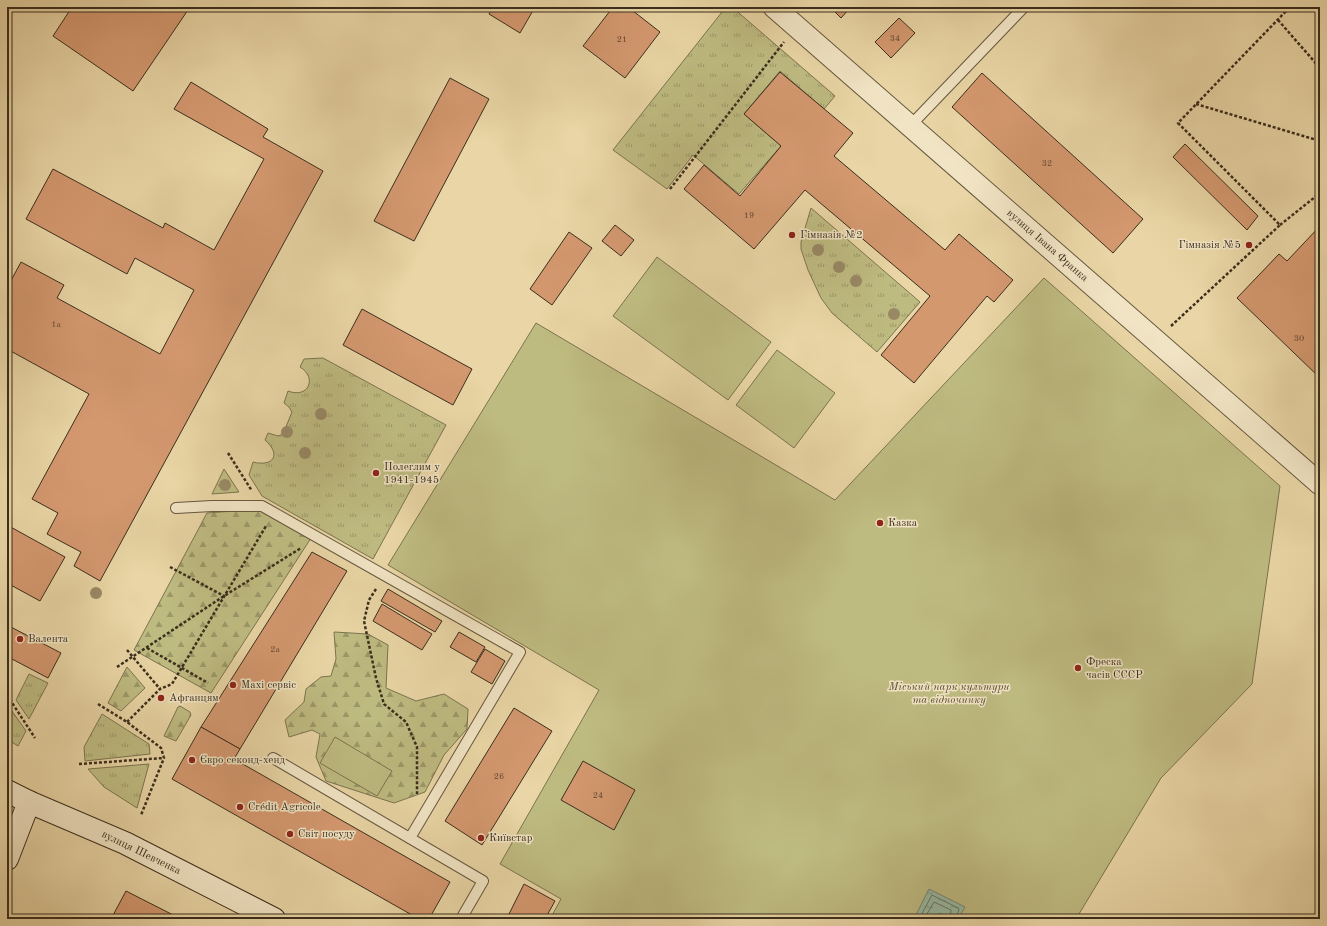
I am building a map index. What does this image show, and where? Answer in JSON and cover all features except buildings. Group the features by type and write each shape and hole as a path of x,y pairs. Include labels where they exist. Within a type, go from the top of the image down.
{"street":[{"name":"вулиця Івана Франка","path":"774,7 1320,484"},
{"name":"вулиця Шевченка","path":"7,791 125,844 274,919"},
{"path":"7,859 29,802"}],"lane":[{"path":"910,126 1024,7"},
{"path":"176,508 262,506 520,652 410,838"},
{"path":"273,758 483,880 460,919"}],"path":[{"path":"1280,225 1178,123 1290,7"},
{"path":"1278,20 1320,68"},
{"path":"670,189 786,39"},
{"path":"1196,104 1320,141"},
{"path":"1169,327 1280,225 1320,193"},
{"path":"228,453 262,506"},
{"path":"127,722 160,689 172,684 274,513"},
{"path":"117,667 224,596 317,538"},
{"path":"170,567 224,596"},
{"path":"384,576 369,600 364,621 376,678 384,704 406,722 418,747 416,775 418,824"},
{"path":"147,648 208,683"},
{"path":"127,650 160,689"},
{"path":"7,695 35,738"},
{"path":"98,704 127,722 161,748 164,758 141,815"},
{"path":"79,764 164,758"}],"green space":[{"path":"726,7 732,7 835,96 824,109 780,71 744,114 781,146 739,194 693,155 667,189 613,150"},
{"path":"811,208 920,302 877,352 832,313 821,298 808,270 801,249 801,242"},
{"path":"657,257 771,342 728,400 613,316"},
{"name":"Міський парк культури та відпочинку","path":"1044,278 1280,486 1252,684 1161,778 1076,919 550,919 561,899 500,864 599,690 388,565 536,323 835,500"},
{"path":"777,350 835,393 794,448 736,405"},
{"path":"323,358 446,425 373,559 262,496 249,475 253,462 266,463 273,458 273,450 265,440 268,433 278,436 283,434 292,412 284,403 288,391 295,393 301,392 308,386 309,377 300,367 304,359"},
{"path":"224,469 239,492 212,494"},
{"path":"261,509 311,538 211,693 134,650 207,513"},
{"path":"334,632 368,634 388,645 386,688 416,701 444,694 468,709 467,729 444,755 425,792 394,803 326,781 316,757 320,734 312,730 289,737 285,720 304,702 306,689 321,677 331,676 336,659"},
{"path":"127,667 145,688 121,711 108,703"},
{"path":"29,674 48,683 29,719 16,700"},
{"path":"7,704 26,731 18,746 7,739"},
{"path":"180,706 190,712 191,715 176,741 164,736 178,707"},
{"path":"102,714 149,744 150,754 85,761 84,747"},
{"path":"335,737 392,771 377,796 320,763"},
{"path":"149,764 137,808 104,787 88,769"}],"water":[{"path":"929,889 965,907 958,919 914,919"}],"place":[{"name":"Гімназія №2","path":"792,235"},
{"name":"Гімназія №5","path":"1249,245"},
{"name":"Полеглим у 1941-1945","path":"376,473"},
{"name":"Казка","path":"880,523"},
{"name":"Валента","path":"20,639"},
{"name":"Фреска часів СССР","path":"1078,668"},
{"name":"Maxi сервіс","path":"233,685"},
{"name":"Афганцям","path":"161,698"},
{"name":"Євро секонд-хенд","path":"192,760"},
{"name":"Crédit Agricole","path":"240,807"},
{"name":"Світ посуду","path":"290,834"},
{"name":"Київстар","path":"481,838"}]}
